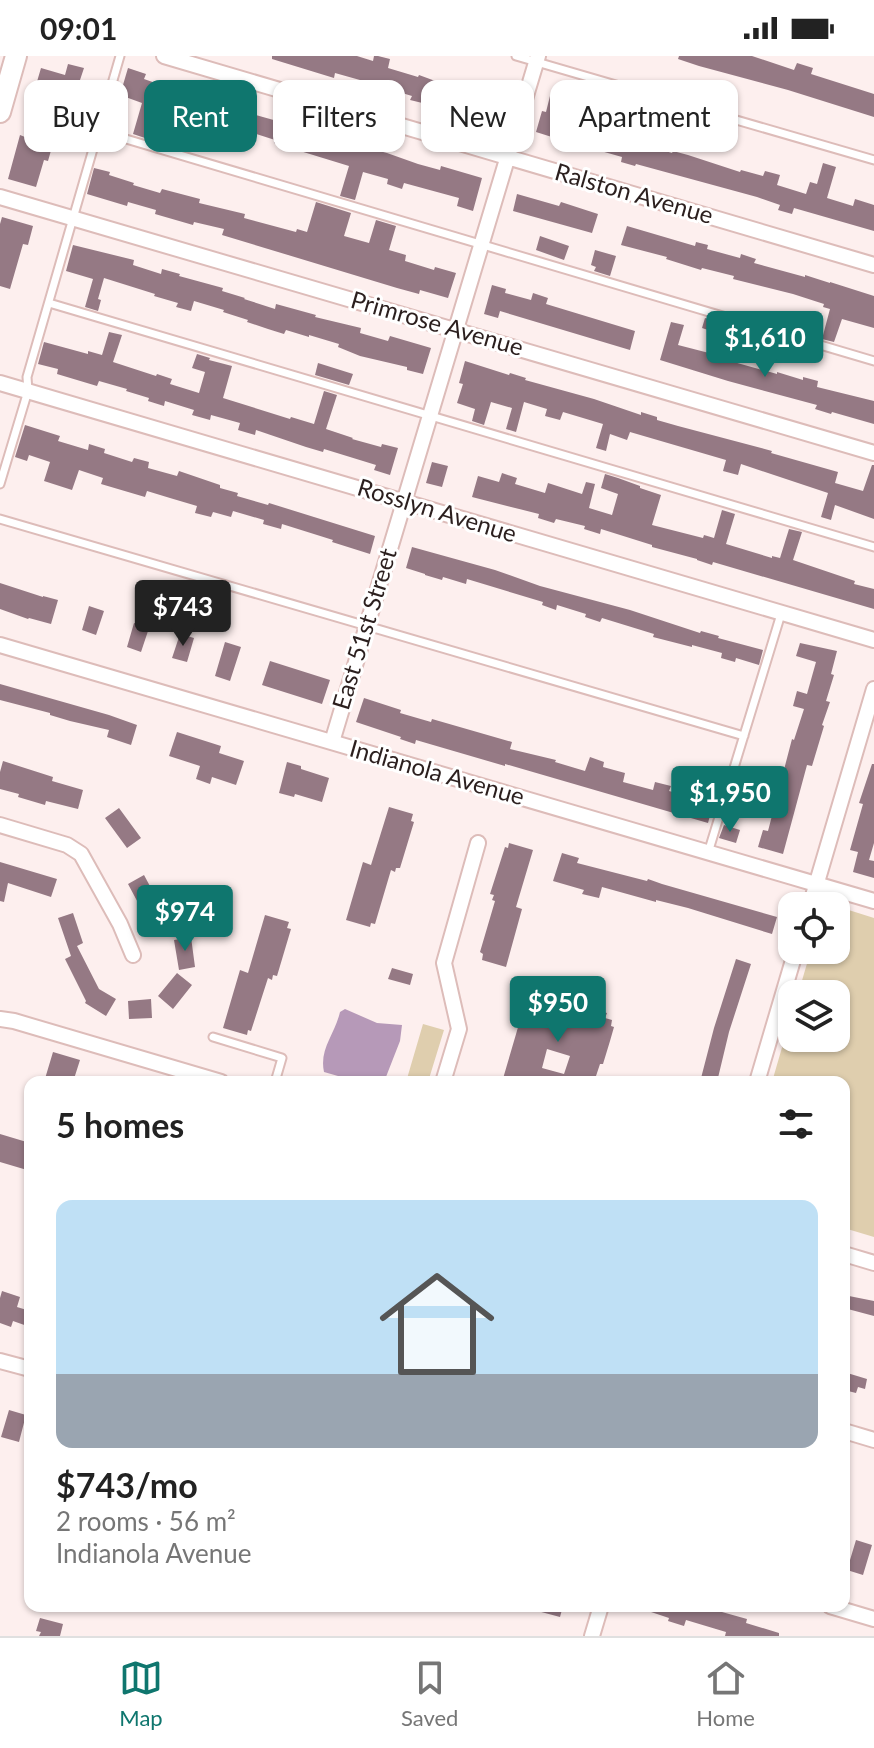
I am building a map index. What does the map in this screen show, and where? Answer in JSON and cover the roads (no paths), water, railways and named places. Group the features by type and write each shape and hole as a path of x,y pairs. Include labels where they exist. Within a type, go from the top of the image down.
{"street":[{"path":"0,112 16,56"},
{"name":"Ralston Avenue","path":"164,56 874,265"},
{"name":"East 51st Street","path":"332,742 537,59"},
{"name":"Primrose Avenue","path":"0,197 874,453"},
{"name":"Rosslyn Avenue","path":"0,383 874,640"},
{"name":"Indianola Avenue","path":"0,645 874,901"},
{"path":"814,892 874,689"},
{"path":"0,825 67,845 81,854 120,924 133,955"},
{"path":"445,1076 459,1029 444,963 478,843"},
{"path":"759,1076 792,964"},
{"path":"0,1019 201,1076"},
{"path":"850,1256 874,1263"},
{"path":"0,1361 24,1367"},
{"path":"850,1433 874,1440"},
{"path":"592,1636 599,1612"},
{"path":"850,1612 874,1619"}],"lane":[{"path":"113,80 120,56"},
{"path":"516,56 537,59 874,160"},
{"path":"128,140 874,361"},
{"path":"0,484 28,391 27,377 93,152"},
{"path":"49,303 874,547"},
{"path":"0,519 744,736"},
{"path":"708,853 782,613"},
{"path":"213,1037 282,1058 277,1076"}]}
